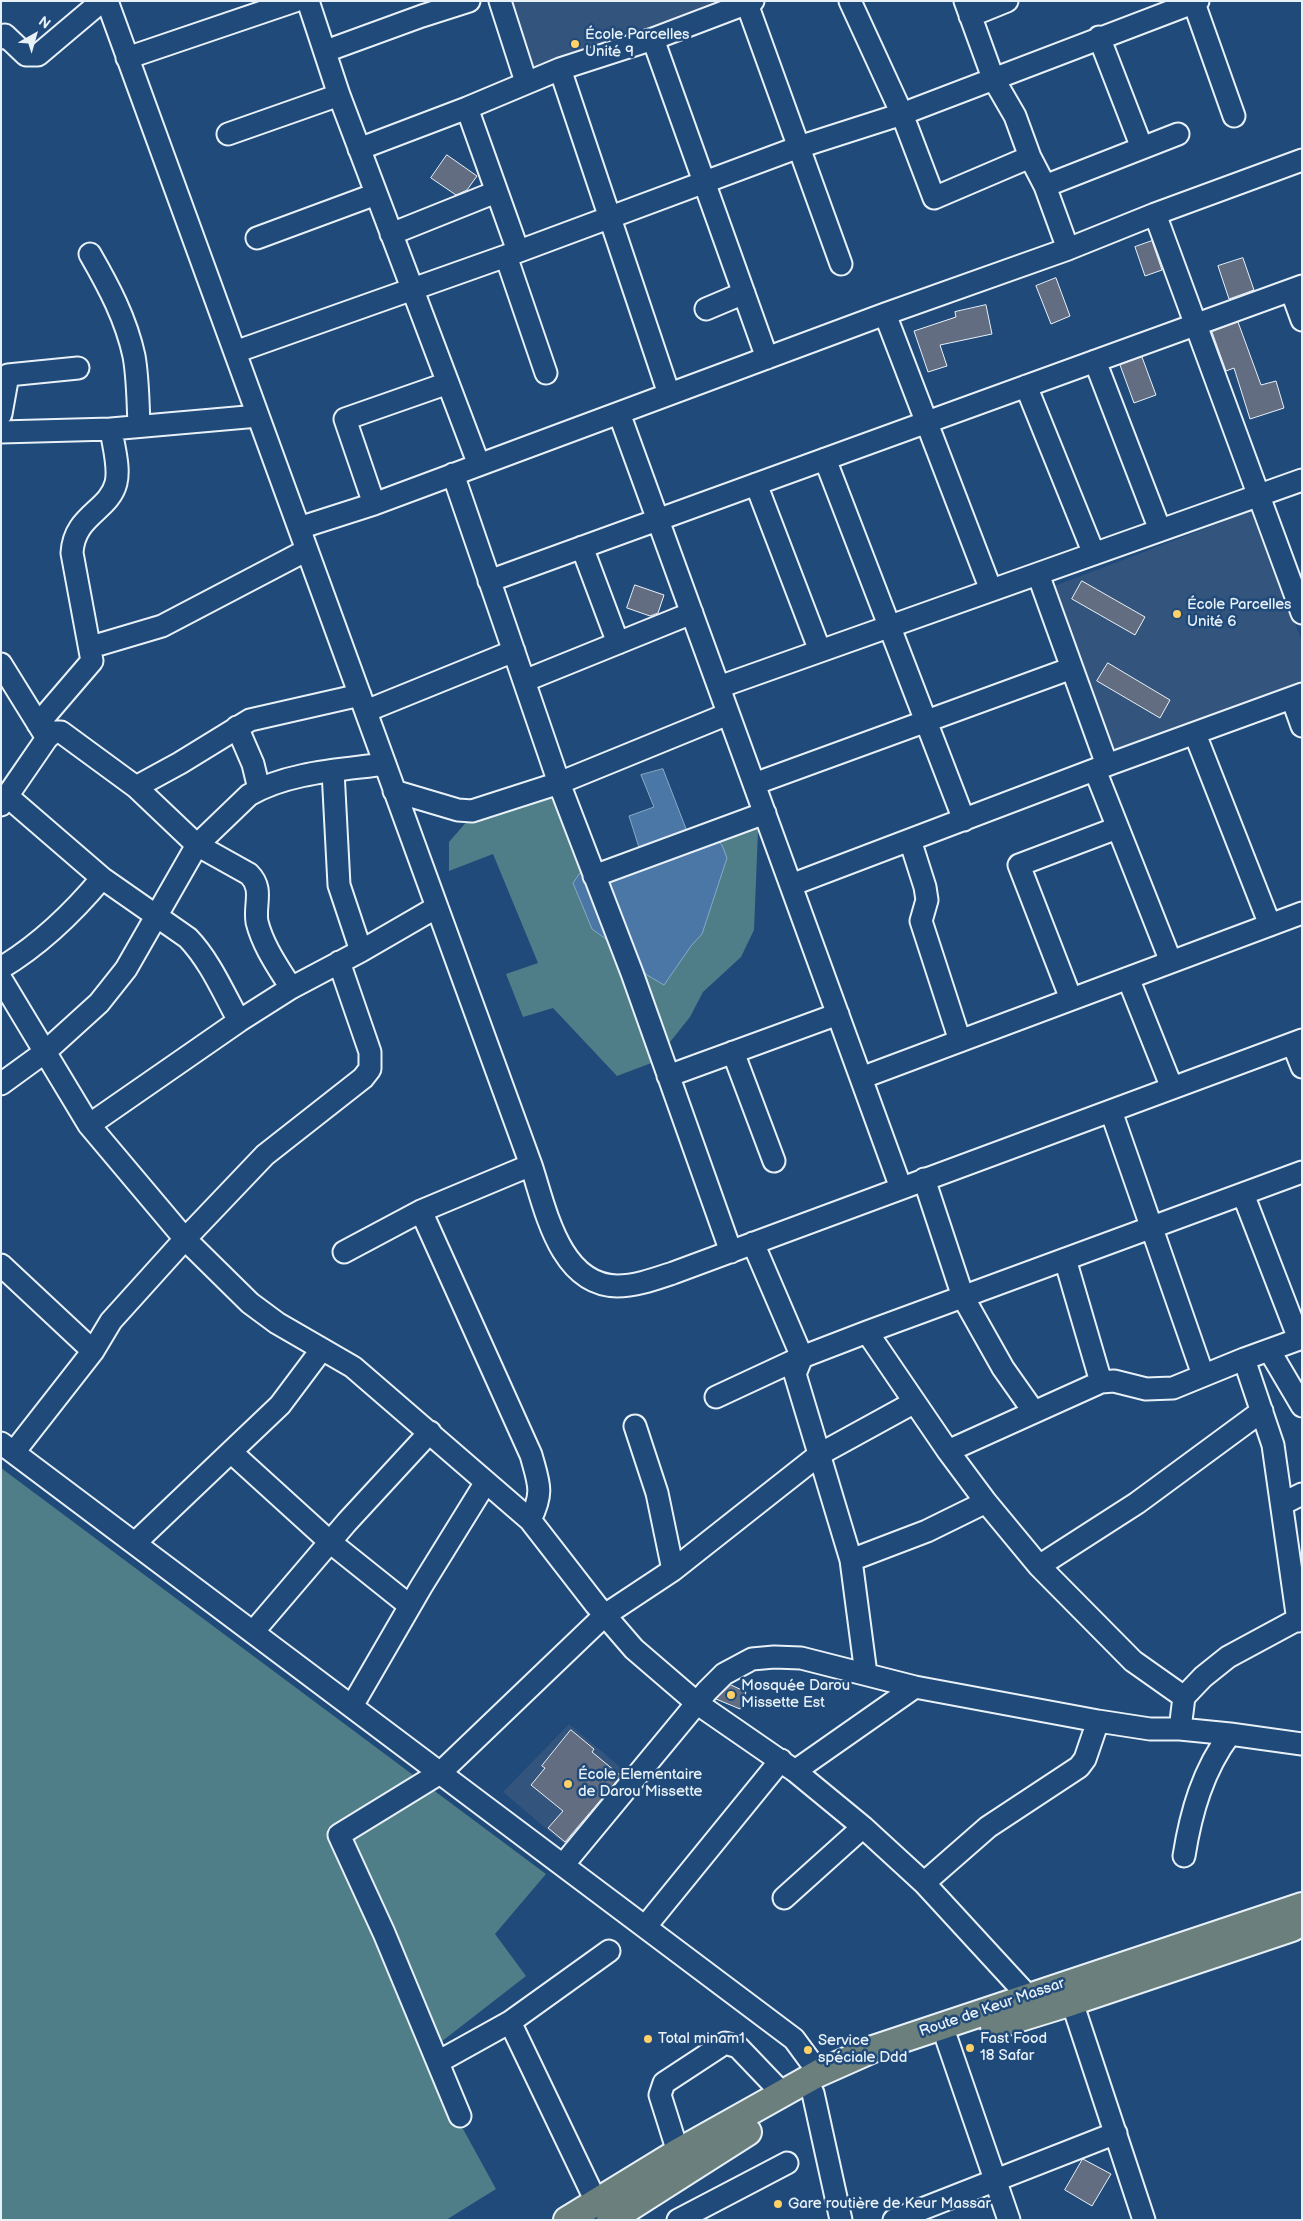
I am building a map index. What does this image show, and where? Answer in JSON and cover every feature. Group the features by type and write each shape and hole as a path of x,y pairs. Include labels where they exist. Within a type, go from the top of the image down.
{"main road":[{"name":"Route de Keur Massar","path":"567,2220 604,2214 873,2049 1302,1906"},
{"name":"Route de Keur Massar","path":"604,2214 678,2152 782,2094 947,2040 1072,2002 1302,1924"}],"street":[{"path":"2,35 26,55 38,55 102,1"},
{"path":"107,1 531,1165 550,1222 563,1253 574,1266 598,1282 615,1286 643,1282 731,1252 1297,1042 1302,1067"},
{"path":"127,58 295,1"},
{"path":"308,1 326,51 338,95 479,465"},
{"path":"326,51 422,16 470,1"},
{"path":"500,1 526,82"},
{"path":"850,1 902,114 934,198 1030,158"},
{"path":"1007,1 967,9 993,78 1015,116 1030,158 1045,186 1068,249"},
{"path":"359,149 467,108 560,69 653,39 749,2 840,264"},
{"path":"235,352 512,253 799,147 902,114 1099,37 1160,8 1196,2 1234,116"},
{"path":"1099,37 1142,148"},
{"path":"653,39 767,358"},
{"path":"560,69 608,217 669,394"},
{"path":"228,134 338,95"},
{"path":"467,108 496,192 546,373"},
{"path":"1045,186 1178,134"},
{"path":"299,528 374,504 885,314 1068,249 1154,214 1302,160"},
{"path":"391,234 496,192"},
{"path":"257,238 376,194"},
{"path":"1154,214 1260,495 1302,613"},
{"path":"90,254 114,296 125,324 134,358 139,426"},
{"path":"490,580 1296,288 1302,320"},
{"path":"706,309 744,293"},
{"path":"885,314 991,590"},
{"path":"1095,361 1160,530"},
{"path":"1,414 4,372 78,368"},
{"path":"374,504 344,419 448,383"},
{"path":"1026,386 1094,554"},
{"path":"619,413 901,1188"},
{"path":"1,432 111,429 258,416"},
{"path":"111,429 117,481 110,496 88,516 73,541 72,553 91,647 92,661 42,731 4,801 102,878 188,938 198,948 239,1021"},
{"path":"825,459 964,820"},
{"path":"453,474 558,783 668,1076 731,1252"},
{"path":"718,687 1302,480"},
{"path":"756,484 820,651"},
{"path":"582,547 618,643"},
{"path":"91,647 162,626 307,550"},
{"path":"1038,574 1072,668 1118,828 1170,962"},
{"path":"524,681 692,614"},
{"path":"136,787 180,763 237,726 250,720 363,703 514,651"},
{"path":"1,664 42,731"},
{"path":"754,784 1072,668"},
{"path":"791,885 1297,696 1302,726"},
{"path":"394,791 472,811 558,783 728,714"},
{"path":"237,726 254,764 260,789"},
{"path":"42,731 61,732 136,787 197,845 249,874 255,880 259,890 256,905 260,932 291,988"},
{"path":"1195,734 1270,925"},
{"path":"1,1084 46,1052 99,1003 126,969 197,845 249,795 260,789 287,780 385,764"},
{"path":"333,771 339,884 361,951"},
{"path":"594,876 764,812"},
{"path":"1071,999 1019,865 1118,828"},
{"path":"910,840 925,887 926,900 921,922 960,1041"},
{"path":"1,968 26,954 52,933 102,878"},
{"path":"89,1125 239,1021 291,988 361,951 437,907"},
{"path":"861,1078 1302,913"},
{"path":"338,962 370,1052 370,1070 363,1078 265,1155 185,1239 111,1321 93,1351 7,1447 794,2039 816,2083 841,2220"},
{"path":"1128,978 1172,1088"},
{"path":"1,979 89,1125 185,1239 250,1303 353,1367 530,1520 634,1649 698,1704 788,1765 862,1827 924,1883 1028,1996"},
{"path":"668,1076 838,1014"},
{"path":"734,1052 774,1161"},
{"path":"1110,1111 1203,1375"},
{"path":"344,1252 421,1211 531,1165"},
{"path":"716,1397 802,1357 867,1332 1302,1172"},
{"path":"924,1180 963,1297 1003,1368 1034,1412"},
{"path":"948,1451 1101,1382 1114,1381 1161,1390 1173,1388 1244,1359 1301,1339 1243,1194"},
{"path":"421,1211 531,1455 540,1486 539,1503 530,1520"},
{"path":"753,1243 802,1357 795,1374 851,1560 866,1674"},
{"path":"1066,1259 1101,1382"},
{"path":"1,1265 93,1351"},
{"path":"867,1332 948,1451 986,1502 1039,1566 1133,1661 1184,1697"},
{"path":"134,1543 280,1405 322,1349"},
{"path":"1269,1350 1299,1398"},
{"path":"1180,1729 1184,1697 1228,1657 1260,1638 1300,1619 1273,1445 1244,1359"},
{"path":"460,2116 339,1834 440,1773 605,1615 673,1570 820,1454 913,1402"},
{"path":"1039,1566 1138,1503 1262,1411"},
{"path":"635,1426 657,1493 673,1570"},
{"path":"253,1632 330,1542 430,1432"},
{"path":"231,1452 330,1542 410,1606"},
{"path":"352,1706 410,1606 486,1482"},
{"path":"1282,1504 1302,1494"},
{"path":"851,1560 927,1531 986,1502"},
{"path":"563,1865 724,1674 752,1659 774,1656 801,1658 915,1687 1098,1722 1150,1729 1180,1729 1230,1734 1302,1744"},
{"path":"645,1927 788,1765 915,1687"},
{"path":"924,1883 988,1827 1079,1768 1085,1759 1098,1722"},
{"path":"1184,1856 1191,1818 1205,1774 1215,1754 1230,1734"},
{"path":"784,1898 862,1827"},
{"path":"438,2062 510,2022 609,1951"},
{"path":"1072,2002 1144,2220"},
{"path":"510,2022 604,2214"},
{"path":"947,2040 1009,2220"},
{"path":"678,2152 660,2095 660,2089 664,2083 725,2043 738,2047 782,2094"},
{"path":"900,2219 1116,2132"},
{"path":"678,2220 787,2163"}],"shaded area":[{"name":"École Parcelles Unité 9","path":"500,1 735,1 530,82"},
{"name":"École Parcelles Unité 6","path":"1251,511 1302,641 1302,687 1118,757 1052,587"},
{"path":"663,769 688,834 705,829 722,845 727,858 702,934 691,946 664,985 647,975 620,949 592,929 573,883 580,873 599,872 642,857 629,816 654,807 641,775"},
{"name":"École Elementaire de Darou Missette","path":"569,1724 631,1776 570,1849 503,1792"}],"green space":[{"path":"663,769 688,834 747,815 758,831 754,930 741,957 703,992 690,1017 654,1062 617,1076 553,1008 523,1017 506,974 538,963 493,854 449,871 449,842 469,819 571,787 599,872 643,857 629,816 654,807 641,775"},
{"path":"1,1468 546,1874 495,1934 526,1976 423,2056 496,2189 446,2220 1,2220"}],"building":[{"path":"447,155 477,176 467,190 456,195 431,178"},
{"path":"1152,241 1162,270 1145,276 1135,247"},
{"path":"1243,258 1254,290 1229,299 1218,266"},
{"path":"1056,278 1070,316 1051,324 1036,286"},
{"path":"986,305 992,334 940,345 947,366 928,372 914,331 956,317 955,312"},
{"path":"1238,322 1261,385 1276,381 1284,408 1250,419 1234,368 1226,371 1212,332"},
{"path":"1142,357 1156,395 1134,403 1120,365"},
{"path":"1082,581 1145,617 1135,635 1072,599"},
{"path":"635,585 664,595 658,613 650,616 627,608"},
{"path":"1108,663 1170,700 1160,718 1097,681"},
{"name":"Mosquée Darou Missette Est","path":"731,1685 746,1692 740,1709 716,1699"},
{"name":"École Elementaire de Darou Missette","path":"571,1730 594,1749 592,1752 621,1776 565,1842 548,1828 563,1811 531,1785 545,1768 542,1766"},
{"path":"1083,2159 1111,2174 1092,2206 1065,2190"}],"place":[{"name":"École Parcelles Unité 9","path":"575,44"},
{"name":"École Parcelles Unité 6","path":"1177,614"},
{"name":"Mosquée Darou Missette Est","path":"731,1695"},
{"name":"École Elementaire de Darou Missette","path":"568,1784"},
{"name":"Total minam1","path":"648,2039"},
{"name":"Fast Food 18 Safar","path":"970,2048"},
{"name":"Service spéciale Ddd","path":"808,2050"},
{"name":"Gare routière de Keur Massar","path":"778,2204"}]}
